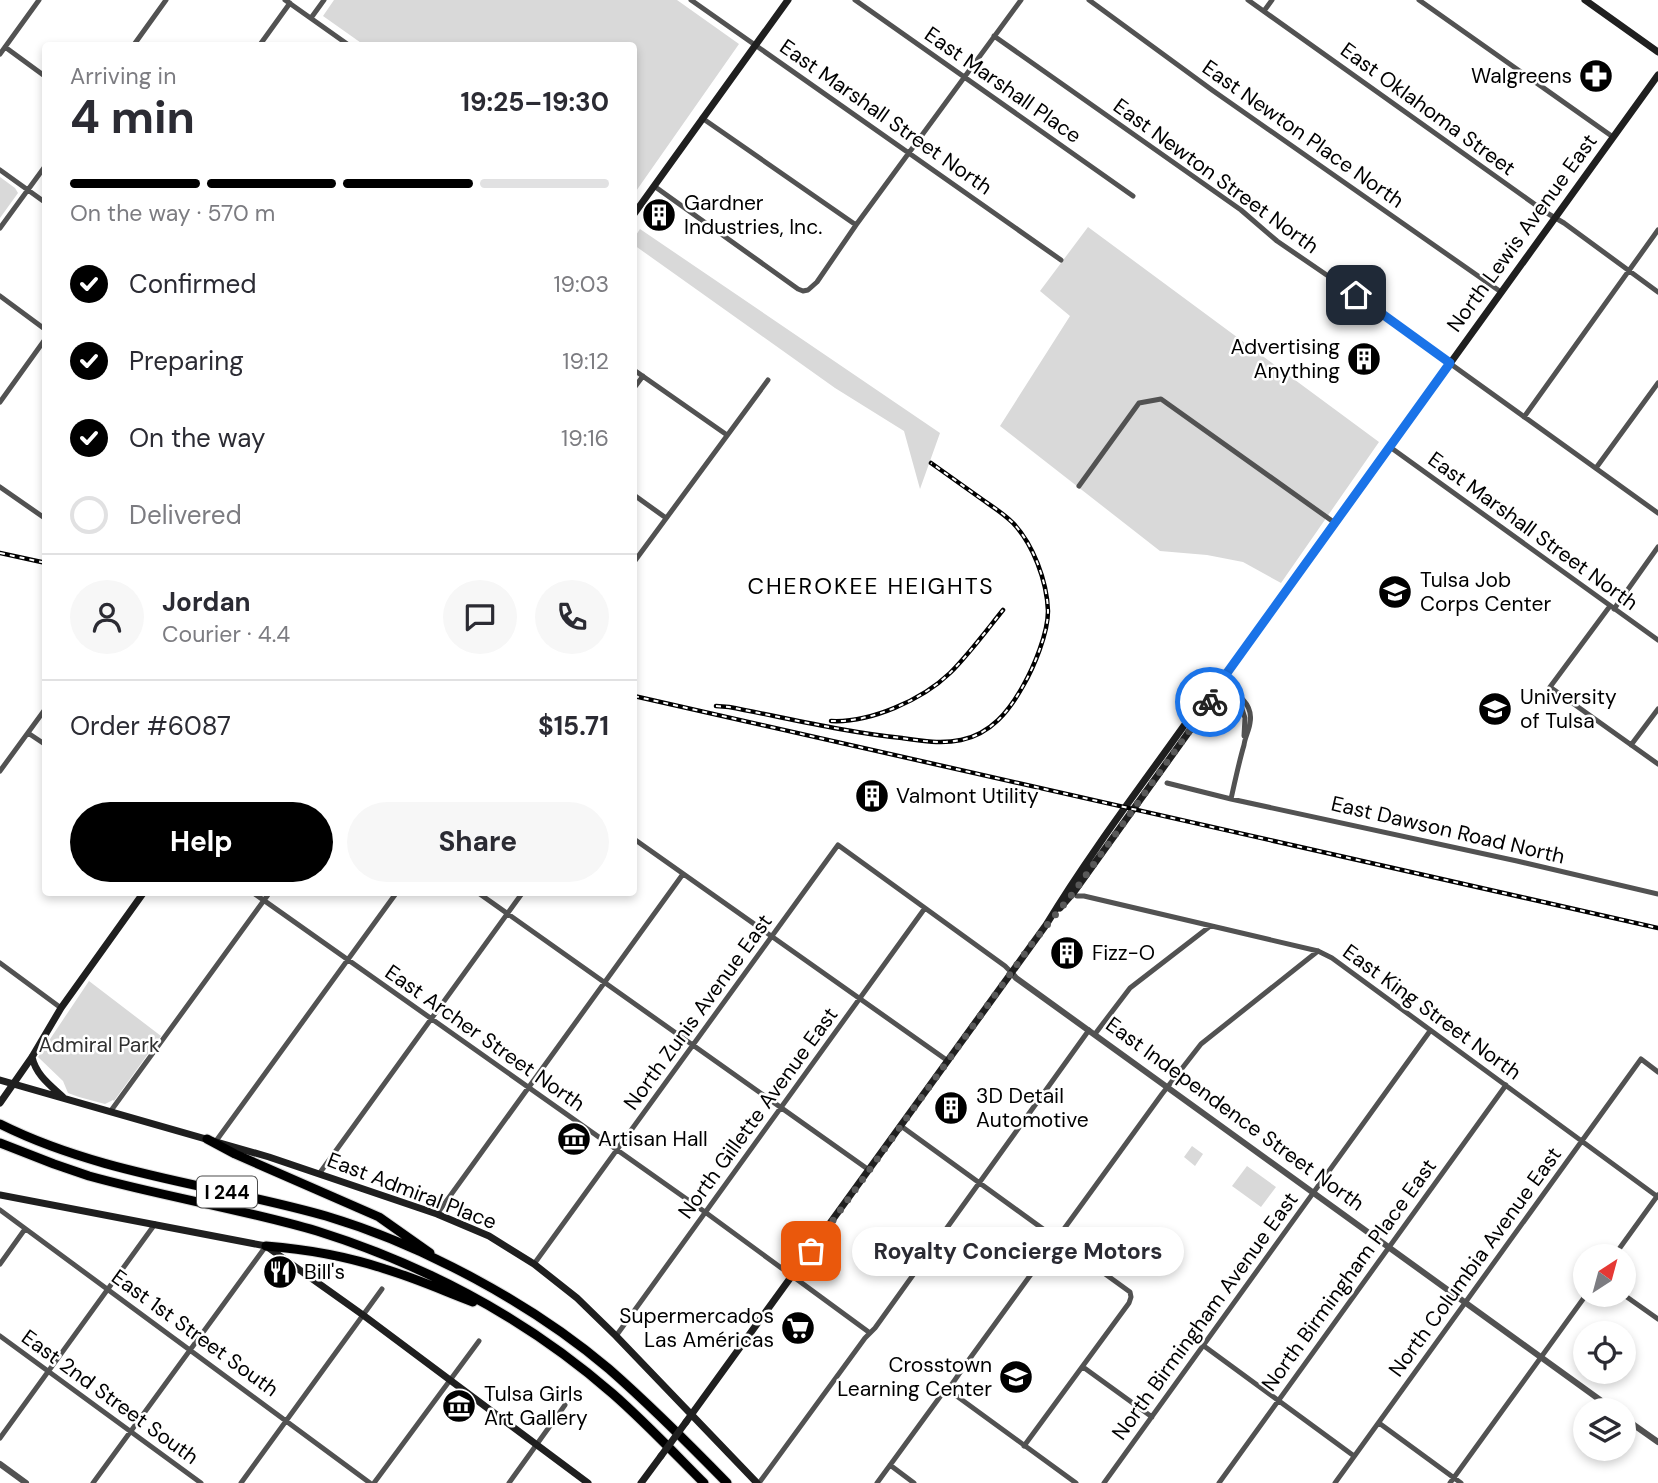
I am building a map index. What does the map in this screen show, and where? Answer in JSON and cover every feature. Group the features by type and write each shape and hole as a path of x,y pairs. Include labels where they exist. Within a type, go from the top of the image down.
{"highway":[{"name":"I 244","path":"0,1124 90,1159 328,1217 393,1241 449,1266 529,1311 582,1348 640,1397 727,1483"},
{"path":"211,1140 235,1154 379,1217 449,1266"},
{"name":"I 244","path":"0,1143 89,1176 314,1231 433,1276 504,1314 567,1357 632,1412 704,1483"},
{"path":"266,1246 285,1247 376,1266 504,1314"}],"main road":[{"path":"637,210 788,0"},
{"path":"1585,0 1658,52"},
{"name":"North Lewis Avenue East","path":"641,1483 1046,925 1117,818 1210,690 1219,684 1658,75"},
{"path":"2,1101 61,1008 141,896"},
{"path":"32,1057 35,1069 64,1099"},
{"name":"East Admiral Place","path":"0,1080 269,1157 437,1214 489,1236 534,1264 576,1298 758,1483"},
{"path":"0,1195 266,1246 588,1483"}],"street":[{"path":"0,54 39,0"},
{"path":"136,42 166,0"},
{"path":"311,18 324,0"},
{"name":"East Marshall Street North","path":"691,0 1061,261"},
{"name":"East Marshall Place","path":"855,0 1133,196"},
{"path":"654,186 798,289 808,290 817,282 1021,0"},
{"name":"East Newton Place North","path":"1089,0 1212,90 1501,292"},
{"name":"East Oklahoma Street","path":"1248,0 1658,292"},
{"path":"1264,11 1272,0"},
{"path":"1419,0 1613,137"},
{"path":"262,42 287,2 344,42"},
{"name":"East Newton Street North","path":"994,36 1241,210 1277,241 1658,513"},
{"path":"5,47 42,74"},
{"path":"702,118 856,225"},
{"path":"0,170 42,200"},
{"path":"0,228 42,171"},
{"path":"1524,416 1658,230"},
{"path":"0,296 42,327"},
{"path":"0,402 42,349"},
{"path":"637,372 727,435"},
{"path":"637,384 643,376"},
{"path":"637,558 768,380"},
{"path":"1596,468 1658,383"},
{"path":"1079,486 1139,403 1161,400 1335,523"},
{"name":"East Marshall Street North","path":"1390,447 1658,640"},
{"path":"0,487 42,516"},
{"path":"637,497 666,518"},
{"path":"1658,547 1550,687 1658,764"},
{"path":"1219,684 1239,696 1249,709 1250,725 1231,799"},
{"path":"1632,745 1658,709"},
{"path":"0,771 42,714"},
{"path":"28,733 42,742"},
{"name":"East Dawson Road North","path":"1167,783 1658,894"},
{"path":"637,841 948,1061"},
{"name":"East Independence Street North","path":"838,845 1005,966 1016,978 1597,1398"},
{"name":"North Zunis Avenue East","path":"534,1264 838,845"},
{"path":"437,1214 683,874"},
{"name":"East Archer Street North","path":"257,896 705,1212 870,1333"},
{"path":"110,1112 267,896"},
{"path":"211,1140 394,896"},
{"path":"482,896 869,1170"},
{"path":"319,1174 520,896"},
{"name":"East King Street North","path":"1077,896 1318,951 1332,958 1658,1196"},
{"name":"North Gillette Avenue East","path":"616,1336 925,908"},
{"path":"758,1483 1092,1032 1129,988 1209,926"},
{"path":"877,1483 1201,1044 1318,951"},
{"path":"0,963 61,1008"},
{"name":"North Birmingham Avenue East","path":"1104,1483 1430,1031"},
{"name":"North Columbia Avenue East","path":"1335,1483 1641,1059 1658,1072"},
{"name":"North Birmingham Place East","path":"1219,1483 1506,1085"},
{"path":"901,1126 1057,1238 1131,1295 1083,1367 1024,1446"},
{"path":"1623,1244 1658,1196"},
{"name":"East 1st Street South","path":"0,1210 372,1483"},
{"path":"0,1438 155,1224"},
{"path":"0,1264 25,1229"},
{"path":"93,1483 266,1246"},
{"path":"241,1483 382,1289"},
{"path":"1636,1304 1658,1320"},
{"path":"1452,1480 1577,1307"},
{"name":"East 2nd Street South","path":"0,1336 201,1483"},
{"path":"372,1483 479,1341"},
{"path":"1204,1346 1354,1455"},
{"path":"1083,1367 1152,1417"},
{"path":"947,1389 1076,1483"},
{"path":"509,1483 565,1405"},
{"path":"1378,1423 1452,1480 1461,1483"},
{"path":"1636,1426 1657,1439"},
{"path":"0,1464 26,1483"},
{"path":"890,1465 914,1483"}],"green space":[{"path":"334,0 677,0 739,44 637,190 637,42 360,42 323,16"},
{"path":"0,177 18,193 0,218"},
{"path":"1088,227 1379,442 1281,583 1243,562 1207,555 1160,551 1000,426 1070,316 1040,291"},
{"path":"640,229 940,433 920,489 904,431 835,388 637,247 637,234"},
{"name":"Admiral Park","path":"89,981 161,1036 114,1101 105,1104 68,1093 63,1081 38,1057"},
{"path":"1192,1146 1203,1154 1195,1166 1184,1157"},
{"path":"1247,1166 1276,1187 1261,1207 1232,1186"}],"railway":[{"path":"716,706 859,732 939,742 972,737 998,720 1018,695 1036,660 1043,639 1048,611 1042,576 1027,541 1013,523 931,463"},
{"path":"0,553 42,562"},
{"path":"831,721 846,721 878,714 925,692 957,666 1003,610"},
{"path":"637,697 1658,928"}],"way so far":[{"path":"811,1251 1210,702"}],"place":[{"name":"Walgreens","path":"1596,76"},
{"name":"Gardner Industries, Inc.","path":"659,215"},
{"name":"Advertising Anything","path":"1364,359"},
{"name":"Tulsa Job Corps Center","path":"1395,592"},
{"name":"University of Tulsa","path":"1495,709"},
{"name":"Valmont Utility","path":"872,796"},
{"name":"Fizz-O","path":"1067,953"},
{"name":"3D Detail Automotive","path":"951,1108"},
{"name":"Artisan Hall","path":"574,1139"},
{"name":"Royalty Concierge Motors","path":"811,1251"},
{"name":"Bill's","path":"280,1272"},
{"name":"Supermercados Las Américas","path":"798,1328"},
{"name":"Crosstown Learning Center","path":"1016,1377"},
{"name":"Tulsa Girls Art Gallery","path":"459,1406"}],"district":[{"name":"CHEROKEE HEIGHTS","path":"871,586"}],"route":[{"path":"1210,702 1219,684 1450,363 1356,295"}]}
